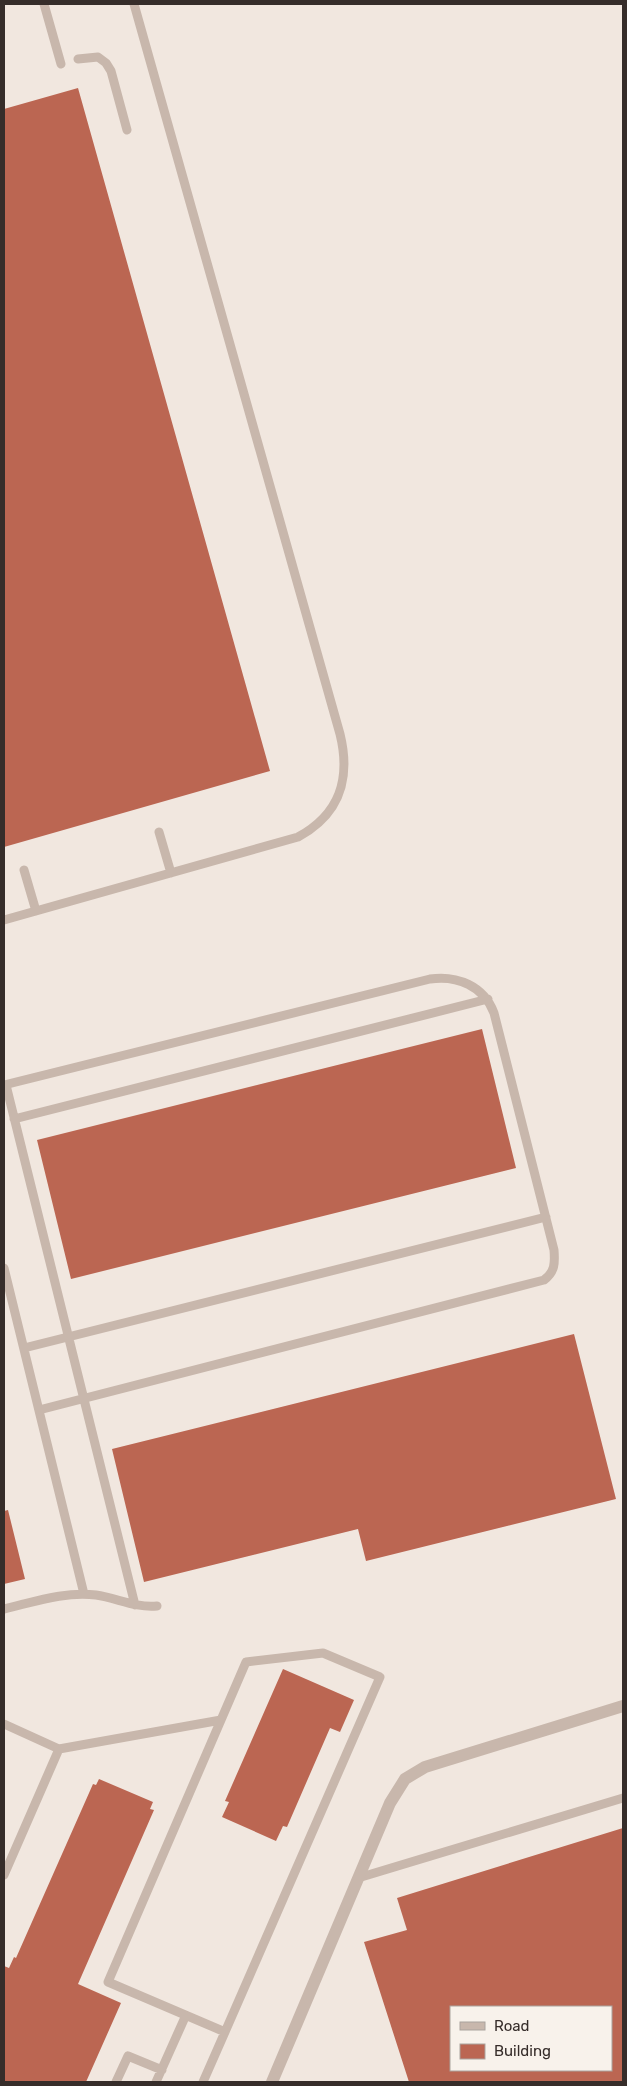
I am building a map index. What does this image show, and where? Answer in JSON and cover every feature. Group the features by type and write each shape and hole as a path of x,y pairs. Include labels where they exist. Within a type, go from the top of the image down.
{"street":[{"path":"272,2082 395,1792 409,1775 425,1767 623,1706"}],"lane":[{"path":"44,4 61,64"},
{"path":"4,920 282,842 303,834 317,824 330,810 342,787 345,765 340,734 134,4"},
{"path":"78,59 98,57 109,66 127,130"},
{"path":"158,832 171,873"},
{"path":"24,870 36,911"},
{"path":"39,1410 84,1399 544,1280 552,1272 555,1262 554,1250 494,1013 488,999 466,982 449,978 430,979 5,1085 14,1119 84,1399 135,1605"},
{"path":"14,1119 488,999"},
{"path":"24,1348 546,1217"},
{"path":"4,1268 84,1594"},
{"path":"4,1610 51,1598 84,1594 111,1598 135,1605 157,1606"},
{"path":"203,2082 225,2032 380,1677 323,1653 246,1662 108,1982 225,2032"},
{"path":"4,1724 59,1749 221,1720"},
{"path":"4,1875 59,1749"},
{"path":"358,1878 623,1798"},
{"path":"156,2082 186,2015"},
{"path":"116,2082 128,2056 162,2070"}],"building":[{"path":"78,88 270,771 4,847 4,109"},
{"path":"482,1029 516,1168 71,1279 37,1140"},
{"path":"574,1334 616,1499 366,1561 358,1529 144,1582 112,1449"},
{"path":"8,1510 25,1579 4,1584 4,1511"},
{"path":"283,1669 354,1700 340,1732 330,1728 287,1827 283,1826 276,1841 222,1817 229,1802 225,1801"},
{"path":"99,1779 153,1802 150,1809 154,1810 78,1984 121,2003 86,2082 4,2082 4,1966 9,1968 14,1957 16,1958 93,1784 96,1785"},
{"path":"623,1828 623,2082 409,2082 364,1942 407,1930 397,1898"}]}
